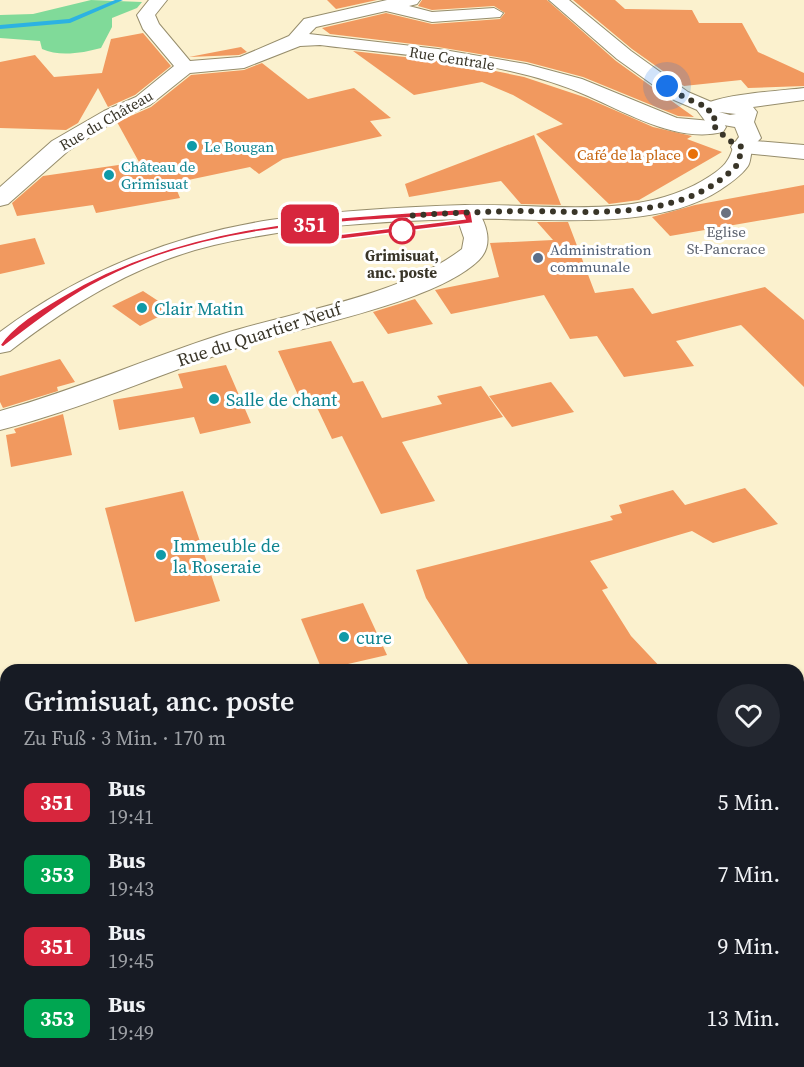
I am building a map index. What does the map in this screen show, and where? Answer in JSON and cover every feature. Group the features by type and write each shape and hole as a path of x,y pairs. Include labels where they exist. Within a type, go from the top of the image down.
{"street":[{"path":"158,0 146,15 150,25 185,67"},
{"path":"297,40 301,31 310,23 411,0"},
{"path":"558,0 624,55 681,96 717,115 746,118 779,99"},
{"path":"388,6 432,17 486,5"},
{"name":"Rue Centrale","path":"185,67 244,62 297,40 320,39 504,66 556,77 601,92 666,121 691,127 717,115"},
{"name":"Rue du Château","path":"0,199 60,146 111,115 143,101 185,67"},
{"path":"717,115 804,94"},
{"path":"717,115 728,140 742,147 804,152"},
{"path":"0,345 49,308 98,278 135,261 221,236 273,228 467,212 602,212 652,206 688,195 719,180 738,164 742,147 750,138 746,118"},
{"name":"Rue du Quartier Neuf","path":"0,421 76,399 235,339 398,290 446,273 462,262 474,248 477,232 467,212"}],"green space":[{"path":"91,0 142,2 137,8 112,18 112,27 101,48 94,50 79,53 56,53 42,49 40,41 0,38 0,15 33,14"}],"building":[{"path":"327,0 377,0 336,9"},
{"path":"422,0 547,0 616,61 694,117 678,116 583,77 527,62 438,47 330,34 322,28 386,13 432,24 500,19 505,13 494,6 432,10 418,6"},
{"path":"573,0 615,0 625,9 692,10 699,23 742,23 758,52 804,73 804,86 748,88 741,80 684,86 632,49"},
{"path":"143,33 171,66 135,95 108,107 98,88 78,123 66,130 0,128 0,62 35,55 54,77 102,73 111,39"},
{"path":"241,47 247,52 239,55 189,57"},
{"path":"353,51 456,63 524,77 587,98 653,127 692,136 687,139 722,152 639,200 609,204 536,134 563,124 513,95 482,82 414,95"},
{"path":"262,63 308,99 354,88 391,118 370,121 382,136 283,159 259,174 250,167 174,183 180,198 96,213 93,205 17,216 12,203 43,176 139,162 117,122 151,107 191,75 244,70"},
{"path":"534,135 561,205 521,204 501,181 409,197 405,184"},
{"name":"Eglise St-Pancrace","path":"804,185 804,213 670,236 652,217 695,205"},
{"path":"537,222 568,222 595,293 633,288 652,314 765,287 804,320 804,387 741,325 676,341 694,366 624,377 597,336 570,339 544,295 451,314 435,290 499,277 490,243 553,240"},
{"path":"35,238 45,264 0,274 0,245"},
{"name":"Clair Matin","path":"143,291 172,310 140,326 112,306"},
{"path":"415,299 433,324 388,334 373,312"},
{"path":"331,341 353,383 363,381 382,418 442,404 437,396 481,386 503,417 402,442 435,501 381,514 342,436 332,439 310,393 298,395 278,351"},
{"path":"60,359 75,382 57,387 58,391 3,408 0,402 0,376"},
{"path":"226,365 251,423 200,434 194,417 119,430 113,400 183,388 178,374"},
{"path":"551,382 574,412 512,427 489,396"},
{"path":"63,414 72,455 11,467 6,435 16,433 14,429"},
{"path":"745,488 778,524 713,543 692,531 590,561 608,588 602,590 631,636 657,664 468,664 426,598 416,570 613,520 610,516 622,513 619,505 673,490 685,505"},
{"name":"Immeuble de la Roseraie","path":"183,491 220,601 135,622 105,508"},
{"name":"cure","path":"363,603 387,655 348,664 320,664 301,619"}],"waterway":[{"path":"0,27 70,21 120,0"}],"bus line":[{"name":"351","path":"0,345 49,308 98,278 135,261 200,241 244,231 420,215 467,212 470,221 442,227 343,236 299,237"}],"place":[{"name":"Le Bougan","path":"192,146"},
{"name":"Café de la place","path":"693,154"},
{"name":"Château de Grimisuat","path":"109,175"},
{"name":"Eglise St-Pancrace","path":"726,213"},
{"name":"Grimisuat, anc. poste","path":"402,231"},
{"name":"Administration communale","path":"538,258"},
{"name":"Clair Matin","path":"142,308"},
{"name":"Salle de chant","path":"214,399"},
{"name":"Immeuble de la Roseraie","path":"161,555"},
{"name":"cure","path":"344,637"}],"route":[{"path":"402,231 407,216 467,212 580,213 628,210 671,201 705,189 738,164 742,157 742,147 728,140 715,127 717,120 707,113 709,108 692,102 667,86"}]}
